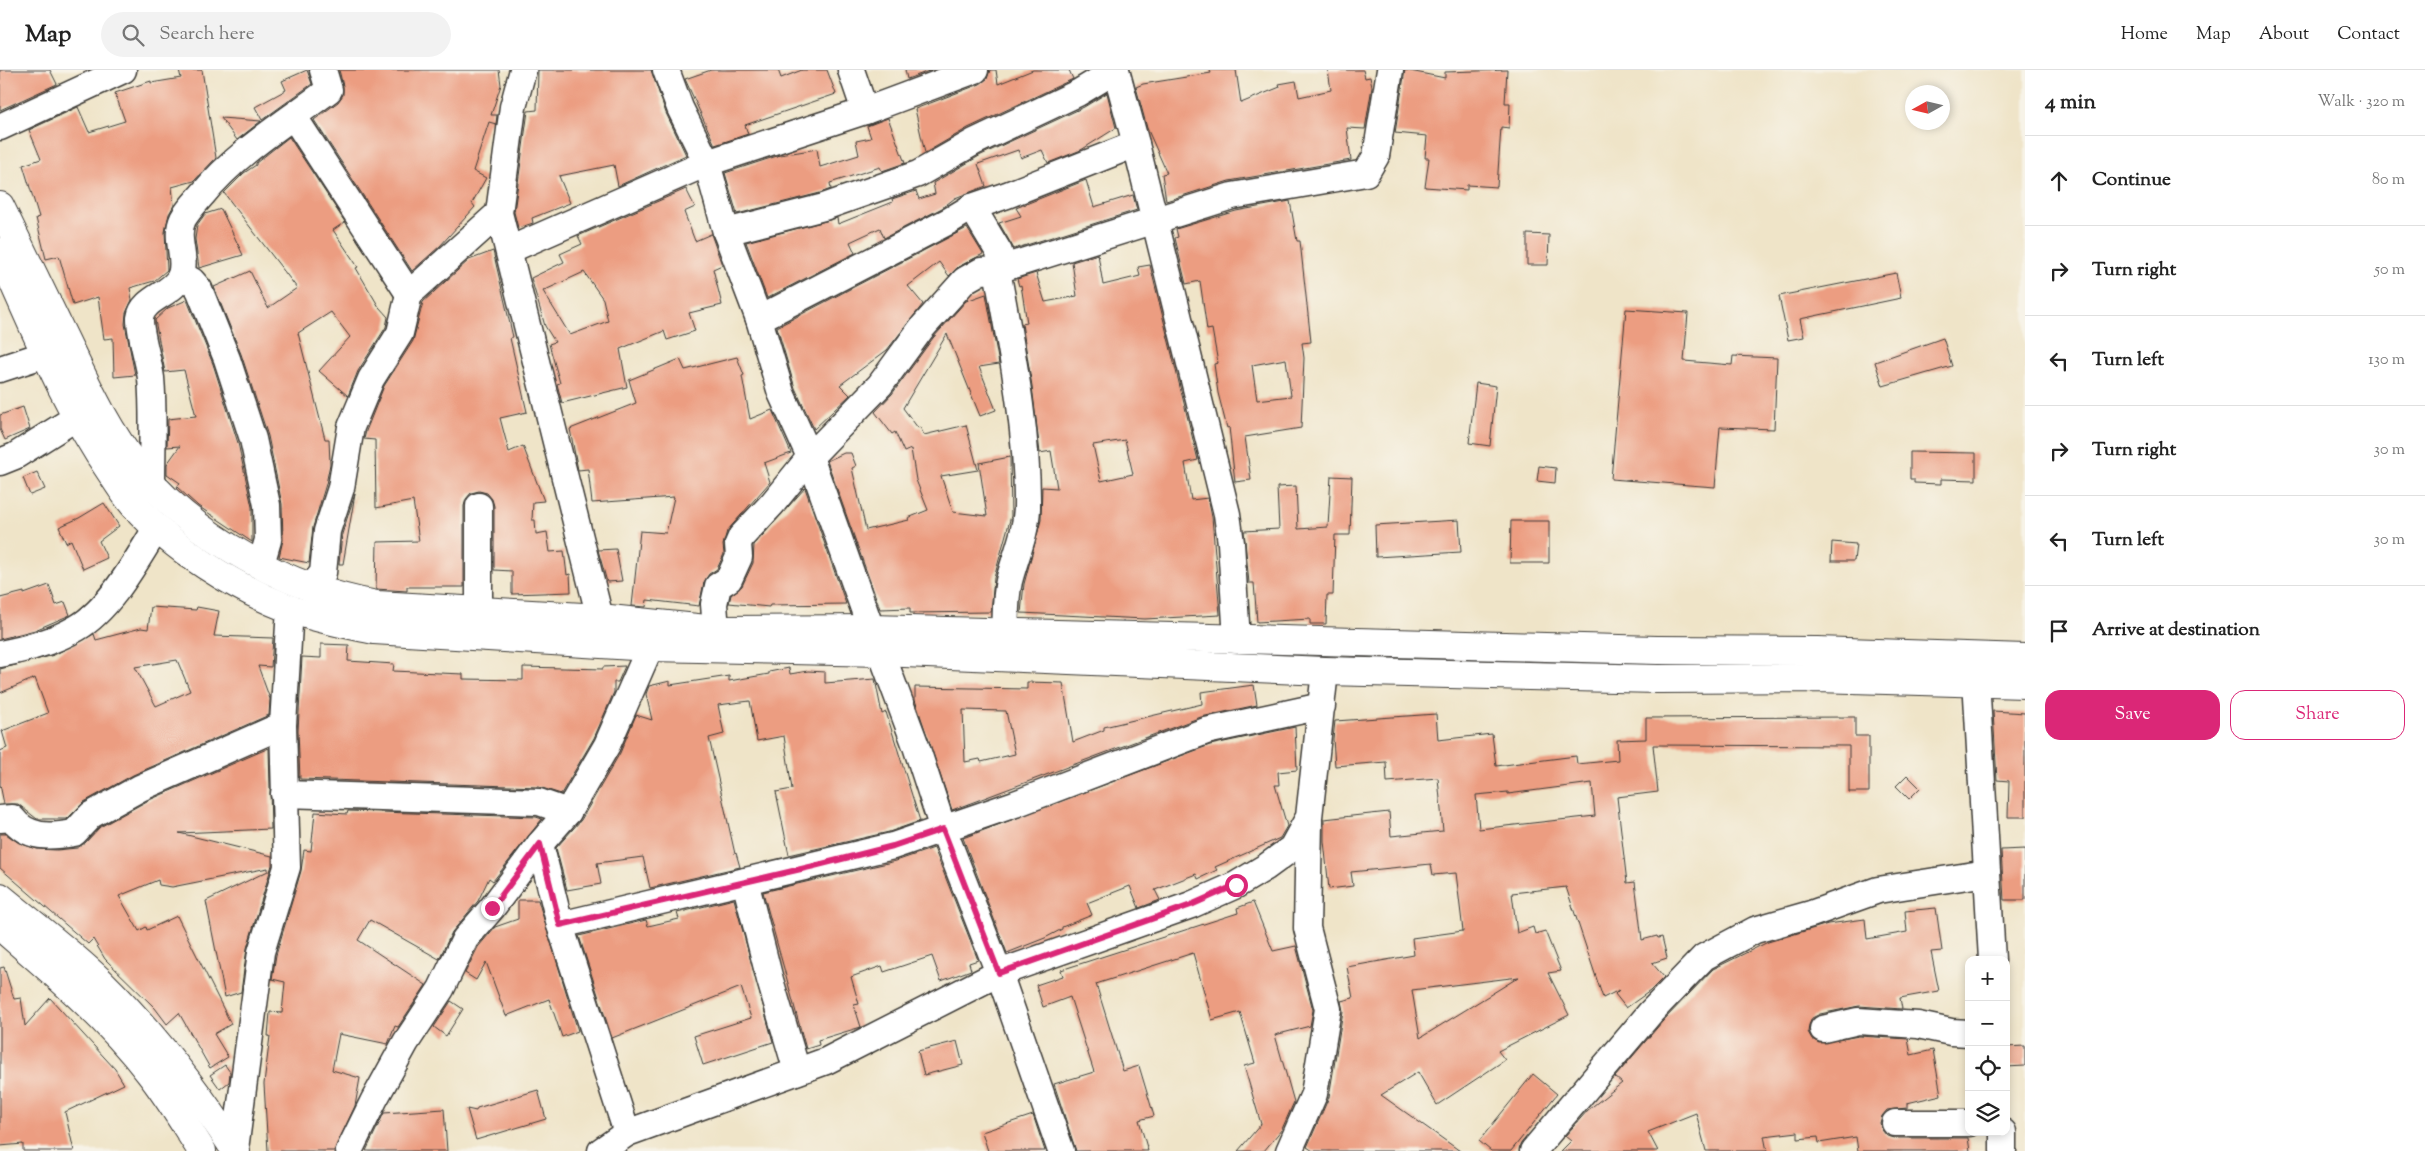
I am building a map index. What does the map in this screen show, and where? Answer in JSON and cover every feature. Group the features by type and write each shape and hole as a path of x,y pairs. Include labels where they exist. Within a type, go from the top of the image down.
{"main road":[{"path":"0,206 96,404 139,470 194,524 230,549 310,588 344,599 377,605 600,618 716,630 1325,671 1658,679 1817,678 1975,670 2025,658"},
{"path":"0,252 77,417 101,458 132,504 156,529 224,577 290,608 332,621 374,630 650,647 876,641 1005,635 1657,650 1817,651 1975,670 2025,684"},
{"path":"0,897 100,981 132,1014 170,1058 235,1150"},
{"path":"0,926 85,999 114,1031 150,1072 202,1151"}],"street":[{"path":"0,127 123,70"},
{"path":"152,484 151,377 140,318 145,307 175,284 181,276 182,262 179,238 183,220 191,208 216,178 257,142 329,90 323,70"},
{"path":"522,70 513,107 499,213 600,618"},
{"path":"666,70 680,108 707,163 726,232 759,319 782,393 810,457 926,774 943,829 999,973 1061,1151"},
{"path":"851,70 864,112"},
{"path":"509,250 707,163 864,112 973,70"},
{"path":"726,232 824,207 918,174 974,142 1078,93 1116,70 1227,514 1231,543 1237,640"},
{"path":"716,630 714,604 718,586 729,579 739,557 738,544 741,537 772,504 810,457 880,385 921,329 965,280 981,272 997,270 1155,222 1232,196 1366,173 1376,156 1390,70"},
{"path":"294,117 409,294"},
{"path":"759,319 949,220 972,206 1007,196 1136,144"},
{"path":"972,206 999,252 1001,259 997,270 1018,389 1024,450 1027,509 1024,530 1008,584 1005,635"},
{"path":"310,588 323,573 327,531 341,488 351,426 371,379 400,333 409,294 499,213"},
{"path":"181,276 192,281 199,289 227,359 253,439 267,505 268,540 261,564"},
{"path":"0,369 46,354"},
{"path":"0,462 15,456 77,417"},
{"path":"479,506 480,611"},
{"path":"0,654 49,642 79,627 106,602 123,582 156,529"},
{"path":"235,1150 261,952 287,867 283,725 290,608"},
{"path":"349,1151 406,1042 441,989 465,939 492,908 540,844 568,812 606,745 650,647"},
{"path":"1975,670 1992,956"},
{"path":"1290,1151 1314,1094 1328,1009 1307,928 1309,817 1325,671"},
{"path":"560,925 893,846 1206,731 1322,706"},
{"path":"0,820 12,818 19,827 44,836 74,833 90,815 114,802 283,725"},
{"path":"284,794 539,802 568,812"},
{"path":"601,1151 627,1133 826,1061 999,973 1191,905 1236,885 1292,848 1309,817"},
{"path":"540,844 560,925 627,1133"},
{"path":"1533,1151 1651,1012 1704,957 1755,930 1811,914 1878,890 1987,873"},
{"path":"745,881 770,980 797,1071"},
{"path":"1823,1029 1858,1021 1918,1025 1951,1032 1965,1033"},
{"path":"1895,1123 1965,1123"},
{"path":"2002,1136 2003,1151"}],"building":[{"path":"0,70 50,70 57,84 0,110"},
{"path":"179,70 202,70 216,158 194,181 172,187 174,205 169,214 165,232 167,270 154,281 130,288 132,300 126,313 125,324 135,375 114,377 113,338 104,339 98,297 73,305 59,256 46,259 36,218 39,217 23,165 41,159 29,130 78,107 89,132 125,121 115,93 151,81 151,83 181,78"},
{"path":"307,70 312,84 262,120 255,107 286,90 282,81"},
{"path":"339,70 499,70 501,85 491,115 497,115 496,124 489,122 473,171 486,178 472,203 475,207 440,246 412,271 314,120 338,102 343,95"},
{"path":"538,70 651,70 666,113 686,155 618,186 614,165 559,176 570,203 532,218 533,223 518,228 514,212 528,111 537,110"},
{"path":"711,70 778,70 781,78 802,70 827,70 836,94 745,125 748,134 715,145 685,79"},
{"path":"905,70 932,70 907,79"},
{"path":"990,70 996,70 998,84 1033,70 1069,70 1073,79 968,128 925,153 915,109 980,84 987,79"},
{"path":"1210,70 1236,70 1241,103 1280,87 1279,84 1296,81 1299,97 1331,90 1328,70 1363,70 1365,78 1370,77 1372,87 1365,129 1347,128 1351,160 1229,181 1166,201 1162,174 1167,173 1147,128 1136,87 1143,84 1211,73"},
{"path":"1405,70 1445,78 1445,72 1507,70 1505,103 1510,103 1509,128 1501,127 1497,187 1467,185 1467,190 1425,187 1429,158 1425,158 1427,136 1395,133"},
{"path":"1107,93 1116,128 1081,150 1048,163 1042,150 1021,158 1018,150 978,164 986,186 955,198 942,208 884,238 880,228 850,242 855,253 767,298 746,242 837,218 838,224 893,202 892,199 916,191 919,199 935,194 933,183 981,155 1084,107"},
{"path":"221,118 261,121 237,140"},
{"path":"888,118 905,163 882,171 880,167 830,183 831,189 820,193 737,214 725,173 780,155 817,149 820,167 859,155 856,141 871,138 867,126"},
{"path":"289,137 345,222 333,230 358,267 356,268 379,307 388,317 386,327 358,371 348,396 319,371 350,337 331,312 298,333 325,439 329,439 330,464 313,527 309,563 279,557 283,540 282,504 268,436 241,354 214,287 250,271 268,308 297,288 224,193 244,173"},
{"path":"1086,180 1094,207 1133,195 1137,210 1014,249 999,223 1021,216 1016,208"},
{"path":"686,189 695,207 684,212 695,241 711,234 722,265 713,269 722,305 689,313 695,331 667,340 664,331 620,349 627,387 562,403 557,384 560,383 549,344 555,342 545,326 531,278 564,262 560,254 582,244 578,236","holes":["584,272 603,299 608,321 570,335 543,291"]},
{"path":"1290,201 1297,241 1300,241 1311,342 1302,343 1304,358 1301,428 1245,437 1251,480 1235,482 1229,427 1227,428 1218,393 1214,364 1218,363 1212,329 1207,330 1200,281 1186,284 1175,238 1178,237 1176,229 1236,211","holes":["1286,359 1291,396 1257,400 1252,365"]},
{"path":"221,209 243,255 199,268 195,239 197,225 205,214"},
{"path":"967,228 983,254 958,267 949,276 939,262 908,286 923,304 887,350 840,385 850,395 814,429 795,388 777,327"},
{"path":"1527,234 1549,235 1548,265 1527,265"},
{"path":"493,251 513,337 510,338 527,412 500,418 509,452 523,446 544,501 533,502 532,520 535,520 536,534 547,532 550,552 564,551 567,575 570,574 571,592 512,594 512,571 494,570 494,506 492,499 487,493 479,491 471,493 466,499 464,506 464,587 407,587 407,591 376,589 377,542 419,541 413,501 376,508 375,440 364,439 366,431 384,386 413,341 423,302 469,260"},
{"path":"1098,254 1103,285 1140,276 1138,267 1150,265 1198,460 1185,463 1191,500 1208,498 1212,517 1220,615 1145,619 1021,613 1024,584 1041,520 1042,487 1057,488 1051,451 1040,453 1022,324 1027,323 1021,285 1019,286 1017,279 1036,273 1045,302 1077,296 1072,262","holes":["1125,440 1133,474 1101,481 1093,445"]},
{"path":"1896,273 1901,298 1800,319 1804,337 1788,340 1779,296"},
{"path":"986,294 999,364 979,367 996,410 980,416 947,334 903,408 918,428 920,427 924,435 966,425 978,470 941,476 953,512 987,516 979,463 1010,457 1011,516 994,578 991,612 910,613 910,608 880,609 827,461 844,453 851,453 856,466 852,468 866,530 909,520 908,518 928,510 916,480 911,449 904,452 895,432 892,434 875,412 892,394 933,338 966,301"},
{"path":"187,300 213,364 238,443 252,507 252,542 198,506 177,487 180,483 167,474 167,464 180,446 167,447 168,419 196,416 184,370 165,372 155,320 168,308"},
{"path":"1626,309 1688,313 1684,361 1732,365 1733,356 1777,358 1774,429 1720,427 1715,487 1611,479"},
{"path":"1943,338 1952,366 1883,386 1875,362"},
{"path":"737,357 744,375 742,376 750,419 772,410 791,453 764,463 770,482 727,531 723,545 724,554 717,569 709,574 704,582 699,606 647,600 646,607 632,606 640,531 666,533 674,497 592,503 588,469 578,470 570,429 636,403 629,380 680,359 685,370"},
{"path":"1476,383 1496,386 1490,446 1469,443"},
{"path":"23,407 30,429 5,440 0,429 0,415"},
{"path":"1910,452 1976,453 1976,480 1941,479 1941,484 1914,483 1914,479 1910,479"},
{"path":"1539,466 1556,468 1555,483 1537,481"},
{"path":"37,472 45,489 30,495 23,478"},
{"path":"1331,476 1352,477 1350,535 1335,535 1333,595 1327,595 1326,624 1310,624 1310,619 1257,622 1254,583 1249,583 1244,531 1279,529 1277,487 1296,486 1298,529 1328,527"},
{"path":"805,488 846,604 770,605 769,607 729,603 731,595 742,586 753,563 754,545"},
{"path":"355,494 343,564 339,564 342,534"},
{"path":"104,503 119,526 99,541 107,558 83,569 71,540 66,543 59,527"},
{"path":"1459,520 1461,552 1376,557 1375,525"},
{"path":"1511,521 1549,521 1549,563 1510,563"},
{"path":"1832,542 1856,544 1854,561 1831,561"},
{"path":"616,549 622,581 607,582 598,550"},
{"path":"49,585 56,605 65,602 70,615 35,630 0,639 0,598 24,592 24,594"},
{"path":"151,607 196,610 197,607 219,611 214,636 273,638 271,667 258,666 270,699 269,715 133,775 84,802 67,819 37,819 18,804 4,804 0,784 0,751 7,748 2,731 48,713 35,678 0,693 0,669 54,655 94,634 96,640 141,628 148,629","holes":["177,660 190,691 156,706 135,667"]},
{"path":"321,644 349,645 348,661 394,664 393,671 463,674 463,679 523,680 523,667 603,669 603,667 625,666 618,682 614,682 614,692 594,738 561,794 539,787 300,779 298,731 302,657 321,658"},
{"path":"789,668 790,674 808,671 825,672 825,683 875,679 882,714 886,712 920,821 889,832 789,855 776,792 792,789 784,736 757,741 750,701 718,705 724,734 709,738 735,854 740,867 650,888 643,857 597,863 601,884 567,890 556,848 581,820 620,753 636,715 652,720 646,694 649,686 670,681 670,685 729,676 729,681 769,674 769,672"},
{"path":"1027,682 1063,683 1073,742 1104,730 1104,727 1202,704 1201,692 1254,685 1257,705 1201,717 952,810 915,700 915,687 1027,689","holes":["963,710 1006,711 1015,754 981,762 980,759 965,762"]},
{"path":"1993,711 2025,713 2025,817 2008,817 2009,781 1997,780"},
{"path":"1436,714 1438,740 1492,734 1496,766 1576,756 1577,764 1618,760 1617,740 1646,739 1646,718 1855,717 1855,736 1869,736 1869,792 1849,792 1849,746 1653,745 1658,792 1617,797 1627,883 1635,882 1642,940 1657,936 1658,938 1662,937 1667,958 1652,963 1664,977 1650,991 1626,1008 1615,994 1619,990 1603,998 1566,887 1512,893 1517,933 1533,927 1535,934 1545,931 1561,971 1548,973 1569,1015 1498,1051 1505,1060 1437,1105 1418,1072 1381,1095 1460,1151 1313,1151 1307,1147 1329,1097 1343,1011 1341,1001 1353,998 1347,967 1414,955 1412,938 1463,931 1456,873 1433,875 1431,864 1351,872 1353,886 1329,889 1324,841 1324,819 1389,812 1391,836 1443,831 1438,778 1387,782 1386,762 1335,766 1333,739 1335,721","holes":["1592,783 1595,816 1479,829 1476,795 1508,792 1508,794","1519,977 1420,1038 1412,990"]},
{"path":"1295,727 1297,770 1278,772 1279,785 1275,785 1287,826 1280,838 1215,867 1217,870 1198,879 1196,874 1155,890 1160,900 1139,908 1130,886 1087,903 1092,915 1062,927 1062,929 1045,938 1007,953 963,838 1210,745"},
{"path":"269,748 271,829 179,833 272,856 272,865 247,948 241,992 225,997 206,901 268,871 268,868 172,887 159,885 158,880 119,896 139,931 146,927 147,930 177,916 231,1024 214,1034 228,1057 210,1068 179,1013 167,1024 155,1008 105,959 93,939 88,944 0,868 0,834 6,834 19,843 37,849 77,848 85,843 100,827 147,801"},
{"path":"1907,775 1920,788 1909,799 1896,786"},
{"path":"348,811 536,817 542,819 493,881 489,878 478,901 452,932 439,959 370,920 358,940 426,985 398,1027 395,1026 388,1044 339,1034 332,1070 360,1078 355,1106 334,1151 268,1151 264,1084 270,1036 268,1036 270,1012 282,1013 285,982 272,979 276,955 301,871 304,850 311,851 315,812 347,814"},
{"path":"934,848 978,960 969,963 971,970 941,981 932,956 884,972 882,966 851,977 859,1004 854,1005 861,1027 818,1040 819,1045 806,1049 763,892 896,861"},
{"path":"2025,849 2025,900 2004,900 2001,850"},
{"path":"734,899 773,1042 703,1065 694,1036 751,1018 741,987 612,1038 579,936 646,920 648,926 679,919 677,913"},
{"path":"518,900 538,900 578,1031 562,1037 549,999 506,1016 486,962 476,980 465,973 478,947 495,927 518,919"},
{"path":"1253,902 1273,951 1296,946 1313,1010 1310,1026 1275,1035 1294,1102 1282,1129 1264,1151 1238,1151 1261,1124 1244,1066 1255,1063 1240,1012 1212,1020 1193,953 1096,984 1123,1071 1139,1066 1154,1116 1139,1120 1148,1151 1076,1151 1054,1084 1094,1072 1070,997 1043,1007 1036,985 1063,976 1061,970 1238,913 1237,908"},
{"path":"1936,908 1942,951 1931,952 1939,991 1900,998 1902,1009 1859,1006 1820,1014 1812,1018 1808,1032 1812,1039 1819,1043 1859,1036 1908,1039 1911,1055 1933,1050 1941,1095 1907,1103 1907,1108 1887,1110 1882,1116 1880,1123 1882,1130 1887,1136 1895,1138 1968,1138 1970,1151 1858,1151 1856,1137 1819,1143 1818,1137 1798,1139 1798,1132 1764,1136 1767,1151 1706,1151 1696,1113 1648,1132 1658,1151 1561,1151 1571,1141 1565,1136 1588,1110 1622,1083 1615,1077 1662,1022 1713,969 1768,942 1828,924 1865,919 1867,939 1907,932 1905,911"},
{"path":"4,967 14,999 21,998 25,1026 50,998 115,1069 124,1084 65,1112 74,1151 23,1151 23,1144 0,1146 0,968"},
{"path":"451,1001 463,1009 446,1036 434,1027"},
{"path":"957,1041 963,1065 924,1075 918,1051"},
{"path":"2025,1046 2025,1066 2010,1067 2010,1047"},
{"path":"225,1065 230,1072 229,1082 220,1089 210,1075"},
{"path":"1533,1074 1557,1094 1511,1151 1491,1151 1479,1141"},
{"path":"538,1090 546,1119 476,1140 467,1109 476,1111 477,1108"},
{"path":"444,1109 447,1151 366,1151 384,1113"},
{"path":"1033,1115 1045,1151 988,1151 982,1132"}],"route":[{"path":"492,908 540,844 560,925 691,893 814,866 893,846 943,829 999,973 1191,905 1236,885"}]}
